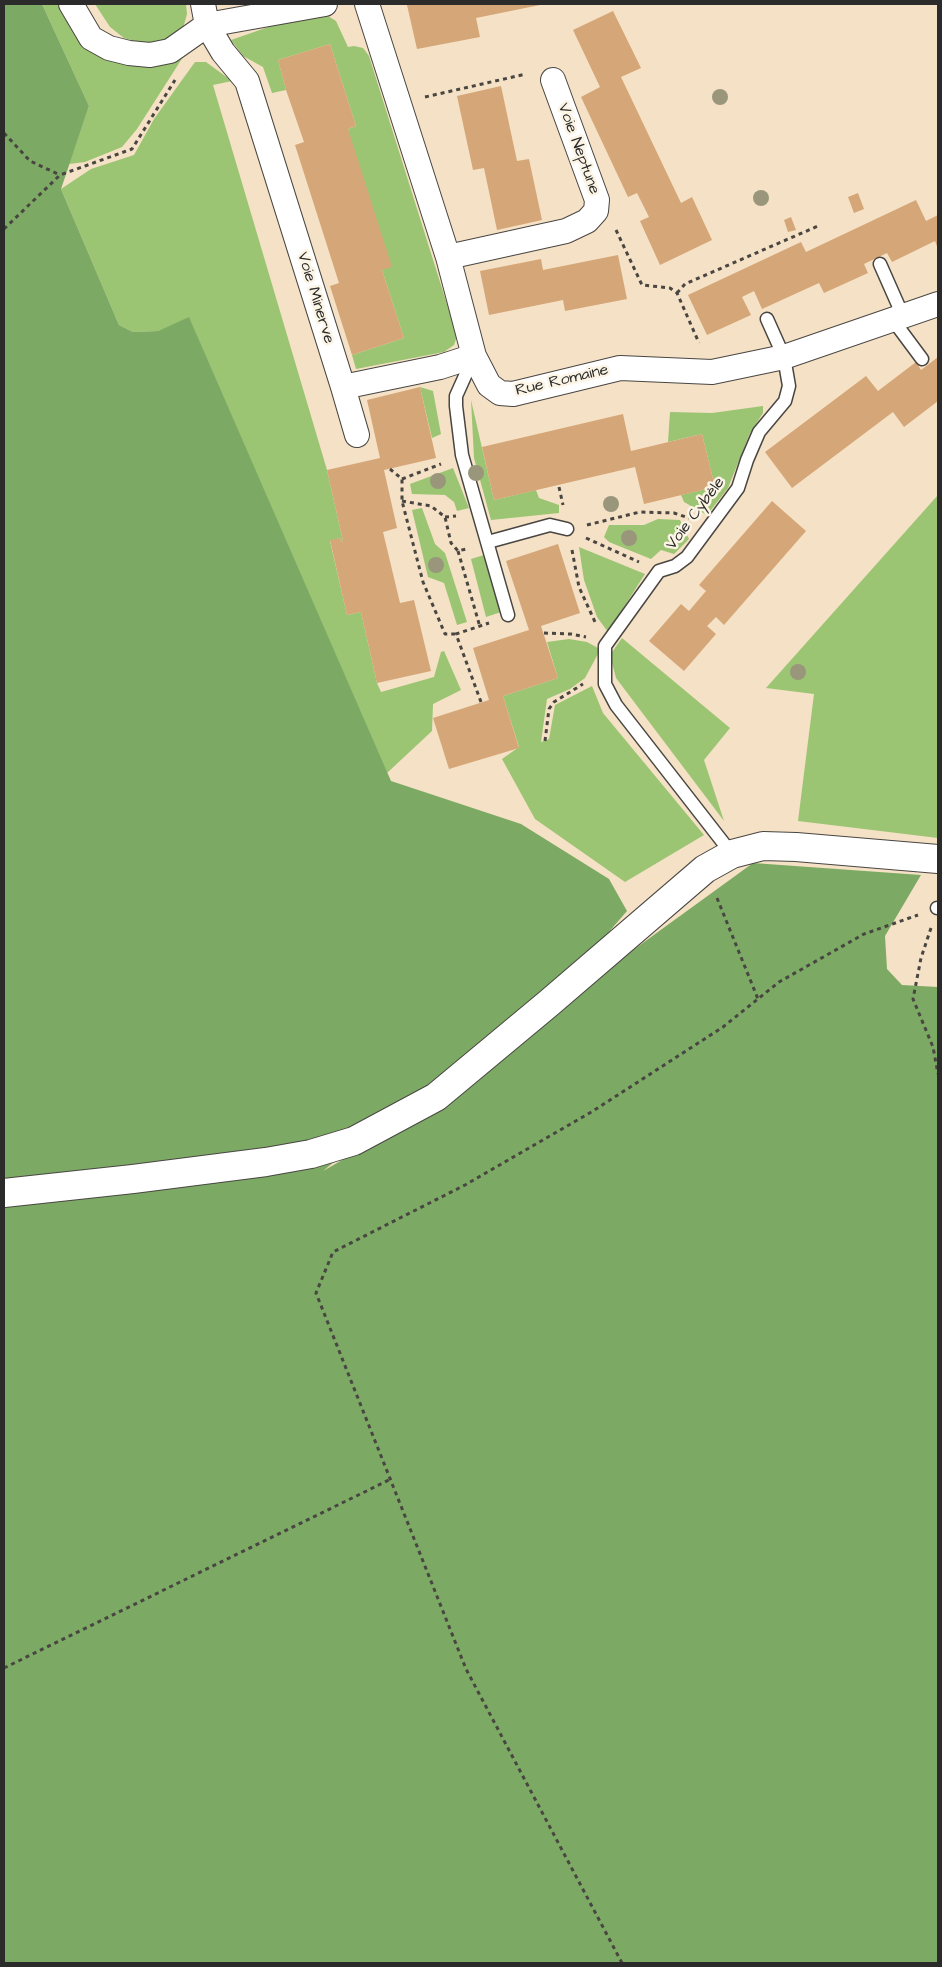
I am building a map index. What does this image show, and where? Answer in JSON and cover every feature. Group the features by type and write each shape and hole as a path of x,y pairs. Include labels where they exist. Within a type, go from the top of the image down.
{"street":[{"path":"71,4 91,38 109,48 129,53 150,55 170,51 205,15 325,4"},
{"name":"Rue Romaine","path":"367,4 448,257 474,356 489,385 500,393 513,394 620,368 712,372 784,357 938,304"},
{"name":"Voie Minerve","path":"205,15 222,52 247,81 357,435"},
{"name":"Voie Neptune","path":"448,257 566,231 587,221 596,211 597,200 553,80"},
{"path":"343,387 440,367 474,356"},
{"path":"4,1193 266,1162 311,1154 354,1141 436,1097 705,869 732,854 763,846 796,847 938,860"}],"lane":[{"path":"880,264 898,318 922,359"},
{"name":"Voie Cybèle","path":"659,571 675,566 687,557 705,530 738,488 759,432 785,401 789,386 784,357 767,319"},
{"path":"474,356 456,396 462,455 508,615"},
{"path":"488,542 550,525 567,529"},
{"path":"659,571 605,646 605,684 616,705 732,854"}],"path":[{"path":"398,104 542,70 553,80"},
{"path":"4,230 60,175 132,149 178,74"},
{"path":"4,133 30,161 60,175"},
{"path":"596,211 611,222 620,234 642,285 670,288 677,293 712,372"},
{"path":"677,293 686,284 818,226"},
{"path":"402,480 462,455"},
{"path":"390,469 402,480 402,501 423,582 444,634 456,634 480,627 508,615"},
{"path":"402,501 432,506 445,517 451,543 458,551 480,627"},
{"path":"567,529 640,512 674,513 691,519 705,530"},
{"path":"567,529 659,571"},
{"path":"567,529 580,587 605,646"},
{"path":"458,551 488,542"},
{"path":"544,633 588,637 605,646"},
{"path":"456,634 481,702"},
{"path":"545,741 550,710 554,702 585,683 605,667"},
{"path":"705,869 758,999"},
{"path":"622,1963 466,1668 316,1293 333,1252 465,1185 593,1111 723,1027 779,982 864,934 938,908"},
{"path":"938,908 920,958 913,999 933,1047 938,1074"},
{"path":"4,1668 390,1480"}],"green space":[{"path":"4,4 42,4 89,106 61,189 119,325 133,332 158,331 189,317 391,781 521,824 609,879 627,911 594,949 323,1171 456,1095 600,974 753,863 921,875 885,936 887,969 902,985 938,987 938,1963 4,1963"},
{"path":"42,4 59,4 64,10 150,61 183,57 137,129 122,147 85,162 69,164 89,106"},
{"path":"95,4 186,4 187,14 182,32 167,41 147,45 124,38 110,27"},
{"path":"323,13 336,21 348,47 363,48 369,56 457,336 454,345 444,352 356,369 352,355 404,338 382,270 348,129 356,126 330,44 278,60 286,90 272,93 263,67 243,56 231,40 277,24"},
{"path":"195,62 206,62 232,81 213,85 327,470 343,541 341,542 340,538 330,541 347,615 361,612 377,683 381,692 434,677 441,652 444,651 461,690 433,704 432,731 387,773 189,318 158,331 133,332 119,325 61,189 91,169 134,155 154,119"},
{"path":"420,387 433,391 441,434 432,438"},
{"path":"471,400 494,500 536,490 539,498 559,505 559,513 491,520 474,458"},
{"path":"763,406 763,413 750,433 728,488 707,515 684,502 681,495 715,487 702,434 668,442 670,412 712,413"},
{"path":"453,468 469,508 457,511 454,502 445,495 412,494 410,484"},
{"path":"938,495 938,838 798,821 814,694 766,688"},
{"path":"422,508 435,544 445,553 467,622 457,625 444,583 428,577 412,510"},
{"path":"658,519 680,520 689,539 674,554 661,550 651,559 609,542 604,537 609,525 644,525"},
{"path":"579,547 645,574 608,632 597,617 584,580"},
{"path":"484,555 501,612 486,617 471,559"},
{"path":"622,638 730,728 704,760 724,821 616,678 610,655"},
{"path":"569,639 587,642 598,648 599,652 585,678 570,689 547,699 541,742 549,739 555,705 592,686 603,713 704,835 625,882 535,819 502,759 519,747 503,696 558,678 547,642"}],"building":[{"path":"407,5 540,5 476,18 480,37 417,49"},
{"path":"613,11 641,68 621,77 681,203 692,197 712,240 660,265 640,221 649,217 637,193 628,197 581,97 600,87 573,30"},
{"path":"330,44 356,126 348,129 392,267 382,270 404,338 352,355 330,286 339,283 295,145 304,142 278,60"},
{"path":"501,86 517,161 529,159 542,220 497,230 484,168 473,170 457,96"},
{"path":"858,193 864,209 854,213 848,197"},
{"path":"916,200 926,221 938,215 938,249 935,241 892,262 887,253 864,264 868,273 824,293 819,283 762,309 754,291 742,297 751,315 707,335 688,295 801,242 806,252"},
{"path":"791,217 796,230 788,232 784,220"},
{"path":"618,255 627,299 565,311 563,300 489,315 480,271 541,259 543,270"},
{"path":"938,357 938,401 904,427 893,412 792,488 765,452 866,376 878,391 916,362 921,370"},
{"path":"420,387 436,458 384,470 397,528 383,532 400,603 414,600 431,671 377,683 361,612 347,615 330,540 340,538 341,542 343,541 327,470 380,458 367,400"},
{"path":"623,414 631,451 702,434 715,487 644,504 635,467 494,500 482,447"},
{"path":"772,501 806,531 724,625 716,617 707,626 716,634 684,671 649,641 681,604 689,611 706,591 699,585"},
{"path":"558,544 580,613 541,626 558,678 503,696 519,748 449,769 433,718 489,700 473,648 529,630 506,561"}]}
